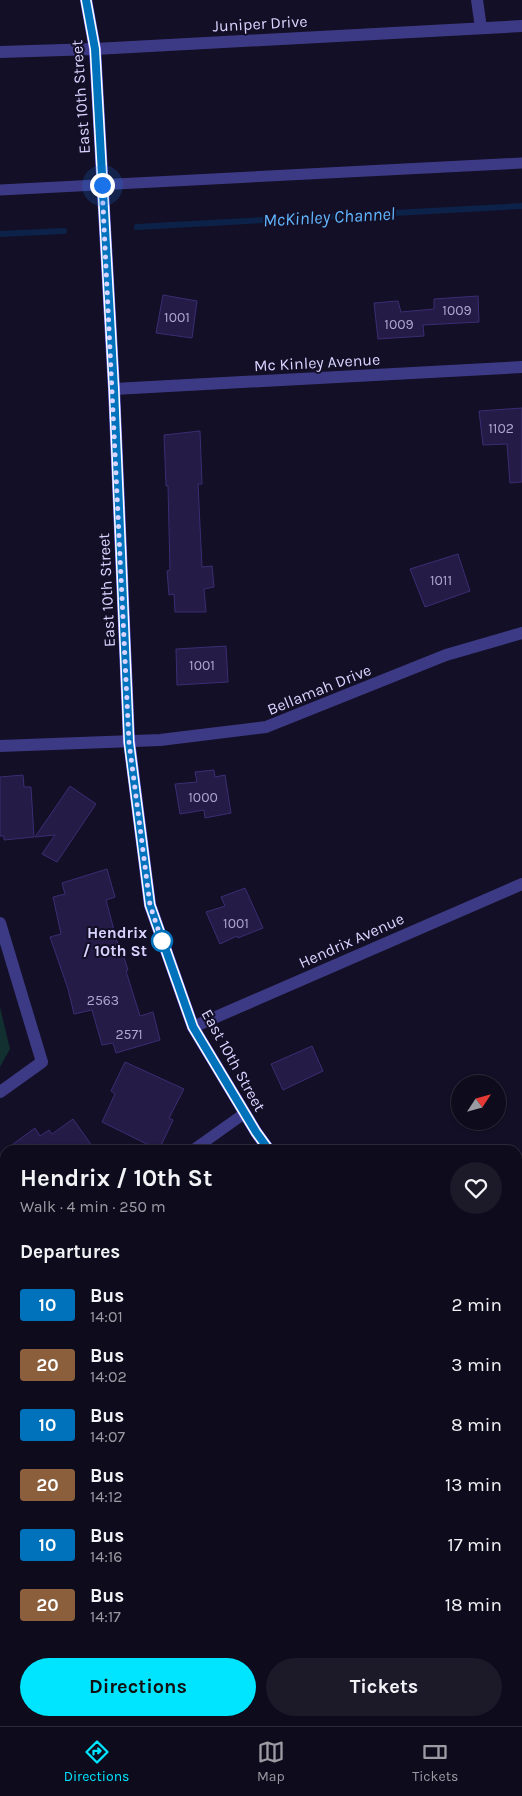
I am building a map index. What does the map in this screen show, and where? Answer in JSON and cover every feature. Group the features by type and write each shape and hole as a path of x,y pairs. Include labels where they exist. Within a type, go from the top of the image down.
{"main road":[{"name":"East 10th Street","path":"86,0 95,49 114,389 129,742 150,905 193,1027 244,1113 266,1145"}],"street":[{"path":"477,0 481,28"},
{"name":"Juniper Drive","path":"0,52 95,49 522,26"},
{"name":"Mc Kinley Avenue","path":"114,389 522,367"},
{"name":"Bellamah Drive","path":"0,746 160,740 266,727 446,655 522,633"},
{"name":"Hendrix Avenue","path":"193,1027 522,884"},
{"path":"0,923 42,1062 0,1092"}],"lane":[{"path":"0,190 522,163"},
{"path":"200,1145 244,1113"}],"green space":[{"path":"0,1007 10,1049 0,1067"}],"building":[{"path":"163,295 197,301 192,338 156,333"},
{"path":"478,296 479,322 423,325 424,336 378,339 374,303 398,301 401,312 434,309 434,299"},
{"path":"522,408 522,482 510,483 507,444 483,445 479,411"},
{"path":"200,431 202,484 198,484 202,567 212,566 214,587 204,589 206,612 175,612 174,594 169,595 167,571 170,570 168,486 166,486 164,435"},
{"path":"458,554 470,591 425,607 410,569"},
{"path":"226,646 228,682 177,685 176,649"},
{"path":"214,770 215,777 225,775 231,813 205,818 204,810 180,814 175,784 197,782 195,772"},
{"path":"23,775 24,787 31,787 34,837 4,840 4,836 0,836 0,777"},
{"path":"70,786 96,804 57,862 42,854 55,835 35,837"},
{"path":"107,869 115,897 106,900 118,945 120,945 128,970 126,971 140,1016 153,1012 160,1040 116,1053 113,1043 102,1045 92,1010 74,1014 68,989 50,937 61,934 53,897 65,894 62,883"},
{"path":"245,888 263,928 238,938 237,936 220,944 206,912 225,906 221,897"},
{"path":"312,1046 323,1071 283,1090 271,1064"},
{"path":"125,1062 184,1089 169,1118 173,1120 161,1145 149,1145 102,1122 115,1094 111,1091"},
{"path":"73,1119 91,1145 12,1145 35,1128 40,1136 49,1130 52,1134"}],"waterway":[{"name":"McKinley Channel","path":"137,227 522,206"},
{"name":"McKinley Channel","path":"0,234 64,231"}],"bus line":[{"name":"10","path":"86,0 95,49 114,389 129,742 150,905 193,1027 265,1145"}],"place":[{"name":"Hendrix / 10th St","path":"162,941"}],"route":[{"path":"102,185 114,389 129,742 150,905 162,941"}]}
